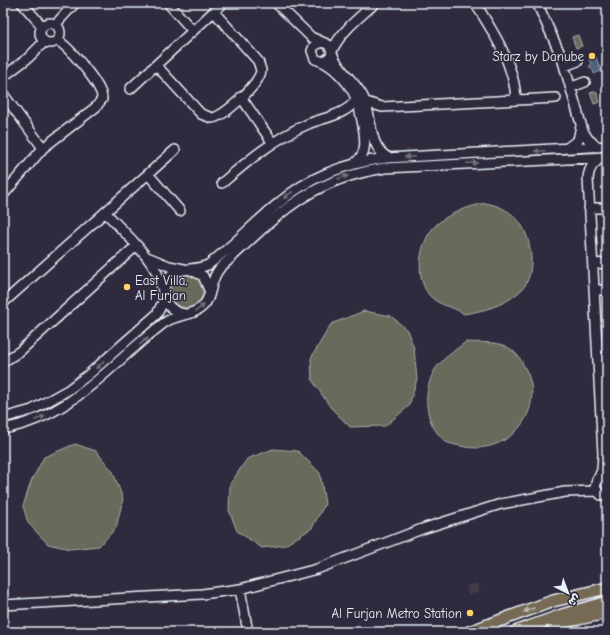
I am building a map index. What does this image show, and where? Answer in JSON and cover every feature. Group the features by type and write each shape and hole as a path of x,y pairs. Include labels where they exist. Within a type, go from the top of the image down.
{"main road":[{"path":"470,632 553,601 607,588"},
{"path":"516,632 562,614 607,602"},
{"path":"523,632 607,613"},
{"path":"560,623 607,621"}],"street":[{"path":"22,3 42,26"},
{"path":"55,25 75,3"},
{"path":"168,3 193,31"},
{"path":"130,89 223,3"},
{"path":"276,3 311,37 329,45 337,64 359,88 366,102 364,151 354,164"},
{"path":"312,51 316,44 332,40 375,3"},
{"path":"475,3 492,31 509,66 514,82 516,100"},
{"path":"537,3 565,66 585,135 603,146"},
{"path":"156,64 201,114 208,118 219,116 241,97 259,80 262,70 260,64 214,12"},
{"path":"294,22 309,42 315,59 331,66 347,84 356,100 376,147 389,158"},
{"path":"42,26 50,23 55,25 60,32 57,40 49,43 44,42"},
{"path":"42,26 40,33 44,42"},
{"path":"323,62 330,58 336,42 350,26"},
{"path":"3,195 44,148 99,105 102,99 100,89 71,51 57,40"},
{"path":"3,77 28,58 44,42"},
{"path":"565,66 578,61"},
{"path":"572,87 585,82"},
{"path":"3,94 44,148"},
{"path":"241,97 272,142"},
{"path":"366,102 382,107 556,98"},
{"path":"222,183 272,142 297,129 349,109 356,100"},
{"path":"366,122 382,107"},
{"path":"328,117 350,114 366,122"},
{"path":"565,149 578,140 581,122"},
{"path":"3,418 32,410 44,404 88,375 157,314 169,277 176,271 203,268 214,261 294,191 322,175 354,164 389,158 603,146"},
{"path":"3,303 175,150"},
{"path":"3,429 20,426 39,419 74,400 165,323 185,314 192,313 203,307 212,280 220,268 285,209 316,189 332,181 355,173 385,168 606,157"},
{"path":"606,157 594,162 588,178 603,454 601,494 607,495"},
{"path":"570,159 580,164 588,178"},
{"path":"148,174 180,211"},
{"path":"590,208 603,208"},
{"path":"105,212 146,256 158,276 164,294 172,309 185,314"},
{"path":"3,362 20,351 136,246"},
{"path":"146,256 169,266 188,269 203,276 208,285 208,295"},
{"path":"592,264 607,263"},
{"path":"594,290 607,290"},
{"path":"3,601 3,605 202,594 240,589 317,569 416,531 481,510 519,500 573,491 601,479"},
{"path":"240,589 248,632"}],"shaded area":[{"path":"478,583 480,592 468,595 466,586"}],"green space":[{"path":"578,35 582,46 576,48 572,37"},
{"path":"596,91 600,102 594,104 590,93"},
{"path":"485,203 495,205 505,210 514,216 521,224 528,240 530,250 530,270 524,287 512,298 492,307 464,314 441,304 429,295 421,278 421,258 426,239 437,224 460,210"},
{"path":"189,274 198,279 202,284 202,298 198,303 193,307 183,308 179,307 170,298 169,288 170,284 179,275"},
{"path":"364,311 391,316 407,330 414,348 417,379 409,406 385,426 350,427 331,408 312,380 311,358 331,324"},
{"path":"466,342 496,343 509,348 515,352 522,361 531,384 531,400 527,415 519,428 507,438 493,445 478,448 446,442 434,427 428,410 427,391 435,369 452,352"},
{"path":"75,444 96,451 113,472 123,499 116,528 99,546 70,549 48,544 28,523 23,506 31,482 44,457"},
{"path":"273,449 298,451 320,473 325,504 312,528 285,545 262,548 237,531 229,510 230,484 247,459"}],"water":[{"path":"596,57 601,71 594,74 592,68 589,67 591,64 589,59"}],"place":[{"name":"Starz by Danube","path":"592,56"},
{"name":"East Villa, Al Furjan","path":"127,287"},
{"name":"Al Furjan Metro Station","path":"470,613"}]}
